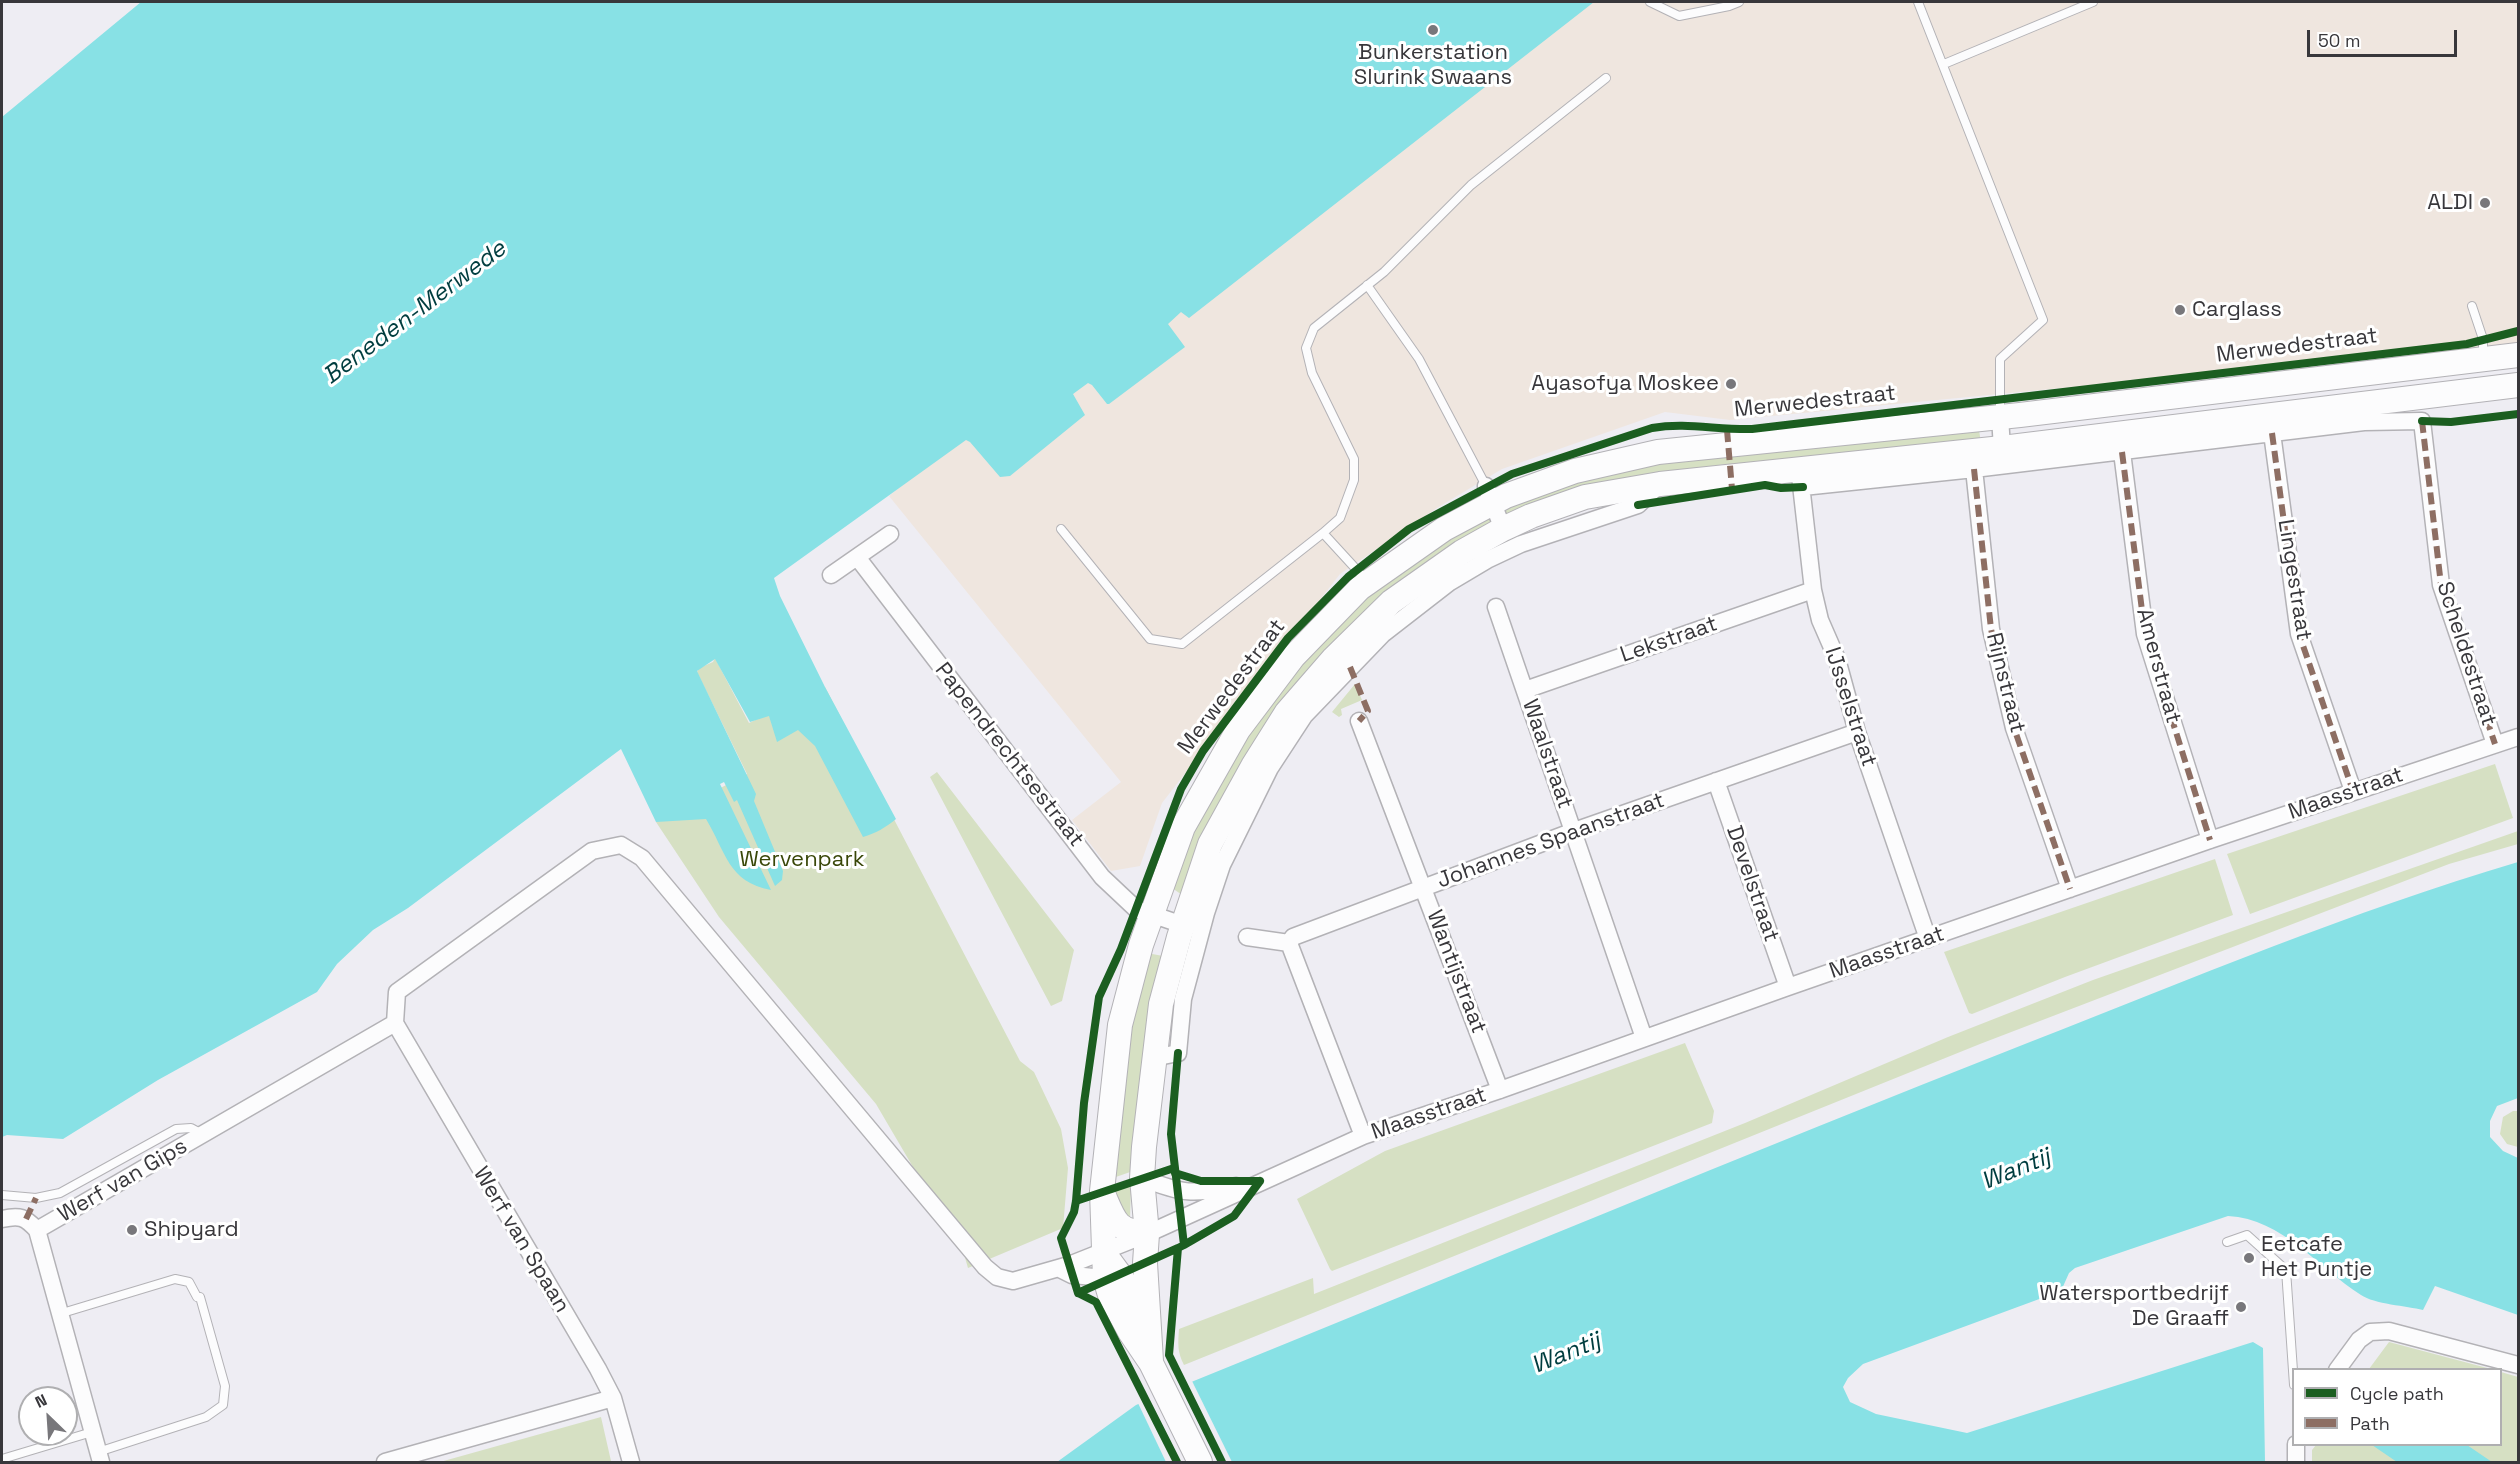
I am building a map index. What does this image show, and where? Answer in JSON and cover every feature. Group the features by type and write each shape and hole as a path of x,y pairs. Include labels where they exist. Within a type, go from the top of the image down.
{"main road":[{"name":"Merwedestraat","path":"1200,1462 1151,1363 1130,1332 1110,1295 1105,1278 1102,1191 1120,1025 1140,945 1184,827 1238,730 1293,657 1360,588 1489,495 1506,496 1575,471 1658,452 2000,417 2518,355"},
{"path":"1151,1363 1145,1263 1147,1234 1142,1178 1161,1004 1183,925 1210,844 1253,766 1287,712 1333,659 1391,602 1462,552 1503,529 1585,497 1660,484 1801,478 2002,448 2518,385"},
{"path":"1102,1191 1115,1220 1128,1232 1147,1234"},
{"path":"1103,1252 1120,1275 1149,1328"}],"street":[{"path":"2483,358 2485,389"},
{"path":"1801,478 1974,469 2364,422 2389,401"},
{"path":"2000,417 2002,448"},
{"name":"Scheldestraat","path":"2364,422 2422,421 2441,585 2495,744"},
{"name":"Lingestraat","path":"2272,434 2300,634 2353,791"},
{"name":"Amerstraat","path":"2122,452 2145,634 2210,840"},
{"name":"Rijnstraat","path":"1974,469 1991,629 2014,728 2070,890"},
{"name":"IJsselstraat","path":"1801,478 1813,590 1820,620 1837,659 1857,732 1928,939"},
{"path":"1154,1058 1178,1053 1183,999 1206,913 1222,865 1270,768 1304,716 1383,634 1450,582 1487,560 1521,544 1638,505 1660,484"},
{"path":"1489,495 1503,529"},
{"path":"831,575 890,534"},
{"name":"Papendrechtsestraat","path":"857,557 1102,877 1136,909 1183,925"},
{"name":"Lekstraat","path":"1525,690 1813,590"},
{"name":"Waalstraat","path":"1496,607 1575,831 1644,1038"},
{"name":"Wantijstraat","path":"1359,721 1500,1090"},
{"name":"Johannes Spaanstraat","path":"1289,943 1293,937 1423,887 1857,732"},
{"name":"Maasstraat","path":"395,1023 397,992 592,851 621,845 642,858 985,1267 997,1277 1013,1281 1058,1268 1147,1234 1363,1136 2210,840 2518,737"},
{"name":"Develstraat","path":"1716,781 1788,987"},
{"path":"1247,937 1289,943 1363,1136"},
{"path":"204,1135 395,1023"},
{"name":"Werf van Spaan","path":"395,1023 613,1398 631,1462"},
{"name":"Werf van Gips","path":"2,1219 12,1217 32,1225 204,1135"},
{"name":"Maasstraat","path":"1142,1178 1176,1191 1198,1193 1260,1181"},
{"path":"32,1225 100,1457"},
{"path":"1058,1268 1072,1275 1105,1278"},
{"path":"2338,1368 2359,1340 2370,1332 2389,1331 2518,1365"},
{"path":"385,1462 613,1398"},
{"path":"2296,1446 2296,1462"}],"lane":[{"path":"1650,2 1679,16 1739,2"},
{"path":"1918,2 2043,320 2000,359 2000,417"},
{"path":"1944,64 2093,2"},
{"path":"1061,529 1150,639 1182,644 1323,533 1340,518 1353,480 1354,459 1312,373 1306,348 1314,328 1384,272 1471,185 1606,78"},
{"path":"1367,285 1419,359 1489,495"},
{"path":"2472,306 2483,339 2483,358"},
{"path":"1323,533 1368,582"},
{"name":"Werf van Gips","path":"2,1195 36,1198 60,1193 176,1129 191,1128 204,1135"},
{"path":"2227,1242 2247,1235 2286,1270 2293,1368"},
{"path":"59,1314 175,1279 189,1282 199,1297 225,1386 223,1405 206,1417 100,1457"},
{"path":"2,1459 92,1432"}],"shaded area":[{"path":"1484,2 2518,2 2518,344 1730,420 1665,412 1502,469 1437,508 1340,574 1162,803 1140,866 1111,871 1072,820 1121,782 889,496"}],"green space":[{"path":"1979,430 1981,443 1718,465 1613,483 1370,612 1188,899 1172,888 1183,853 1229,760 1331,625 1419,549 1530,491 1656,463"},
{"name":"Wervenpark","path":"715,658 749,723 825,687 1020,1061 1034,1072 1061,1129 1068,1168 1063,1228 968,1268 964,1254 876,1104 719,917 656,822 747,774 697,672 699,668 713,662"},
{"path":"1355,684 1362,700 1341,709 1342,715 1339,717 1332,712"},
{"path":"2495,764 2513,818 2250,914 2227,854"},
{"path":"937,772 1074,950 1062,1001 1051,1006 930,777"},
{"path":"2518,831 2518,844 2449,864 1980,1044 1184,1365 1180,1356 1179,1329 1313,1278 1314,1294 1745,1123 1948,1037 2093,980"},
{"path":"2215,859 2233,915 1972,1014 1969,1013 1944,952"},
{"path":"1147,953 1163,956 1133,1171 1113,1178 1128,1033"},
{"path":"1685,1043 1714,1111 1712,1123 1332,1271 1330,1269 1297,1199 1385,1151"},
{"path":"2513,1111 2518,1111 2518,1147 2507,1144 2500,1134 2503,1117"},
{"path":"1131,1186 1130,1220 1126,1221 1112,1191"},
{"path":"2389,1342 2487,1368 2370,1368"},
{"path":"2502,1372 2518,1377 2518,1462 2312,1462 2312,1450 2315,1446 2502,1446"},
{"path":"601,1417 611,1461 440,1462"}],"water":[{"name":"Beneden-Merwede","path":"141,2 1594,2 1189,318 1181,312 1168,324 1185,347 1109,404 1088,383 1073,394 1085,415 1010,476 1000,477 966,440 774,578 780,596 825,687 896,819 888,825 863,837 815,746 798,730 777,742 769,716 750,722 715,659 697,671 756,794 754,801 783,871 782,880 775,886 737,800 734,802 724,782 720,784 771,890 757,886 737,873 724,854 706,819 656,822 621,749 408,908 373,930 337,964 317,992 158,1080 63,1139 7,1135 2,1137 2,117"},
{"name":"Wantij","path":"2518,862 2518,1098 2497,1106 2490,1121 2490,1137 2503,1151 2518,1158 2518,1315 2435,1286 2423,1310 2374,1301 2345,1284 2283,1235 2248,1219 2228,1216 2075,1268 2069,1273 2061,1291 1863,1364 1848,1378 1843,1387 1850,1402 1876,1414 1967,1433 2253,1342 2263,1348 2265,1462 1057,1462 1136,1405 1179,1387 1817,1127 2211,970 2394,902"},
{"path":"2373,1446 2468,1446 2492,1462 2397,1462"}],"pier":[{"path":"1191,1379 1232,1462 1166,1462 1137,1401"}],"marked path":[{"path":"2422,421 2441,585 2495,744"},
{"path":"1727,430 1732,489"},
{"path":"2272,433 2299,634 2353,791"},
{"path":"2122,452 2145,634 2210,840"},
{"path":"1974,469 1991,629 2014,728 2070,889"},
{"path":"1350,667 1368,711 1359,721"},
{"path":"26,1219 36,1198"}],"cycle path":[{"path":"1177,1462 1096,1302 1078,1293 1061,1238 1074,1212 1076,1201 1084,1103 1099,997 1121,949 1181,789 1203,751 1288,638 1348,577 1409,529 1512,474 1652,428 1689,426 1752,429 2467,344 2518,331"},
{"path":"2422,421 2451,422 2518,414"},
{"path":"1638,505 1765,485 1781,488 1803,487"},
{"path":"1178,1053 1171,1134 1184,1245 1178,1248 1169,1355 1222,1462"},
{"path":"1076,1201 1174,1168"},
{"path":"1175,1173 1201,1181 1260,1181"},
{"path":"1184,1245 1234,1216 1260,1181"},
{"path":"1078,1293 1178,1248"}],"place":[{"name":"Bunkerstation Slurink Swaans","path":"1433,30"},
{"name":"ALDI","path":"2485,203"},
{"name":"Carglass","path":"2180,310"},
{"name":"Ayasofya Moskee","path":"1731,384"},
{"name":"Shipyard","path":"132,1230"},
{"name":"Eetcafe Het Puntje","path":"2249,1258"},
{"name":"Watersportbedrijf De Graaff","path":"2241,1307"}]}
